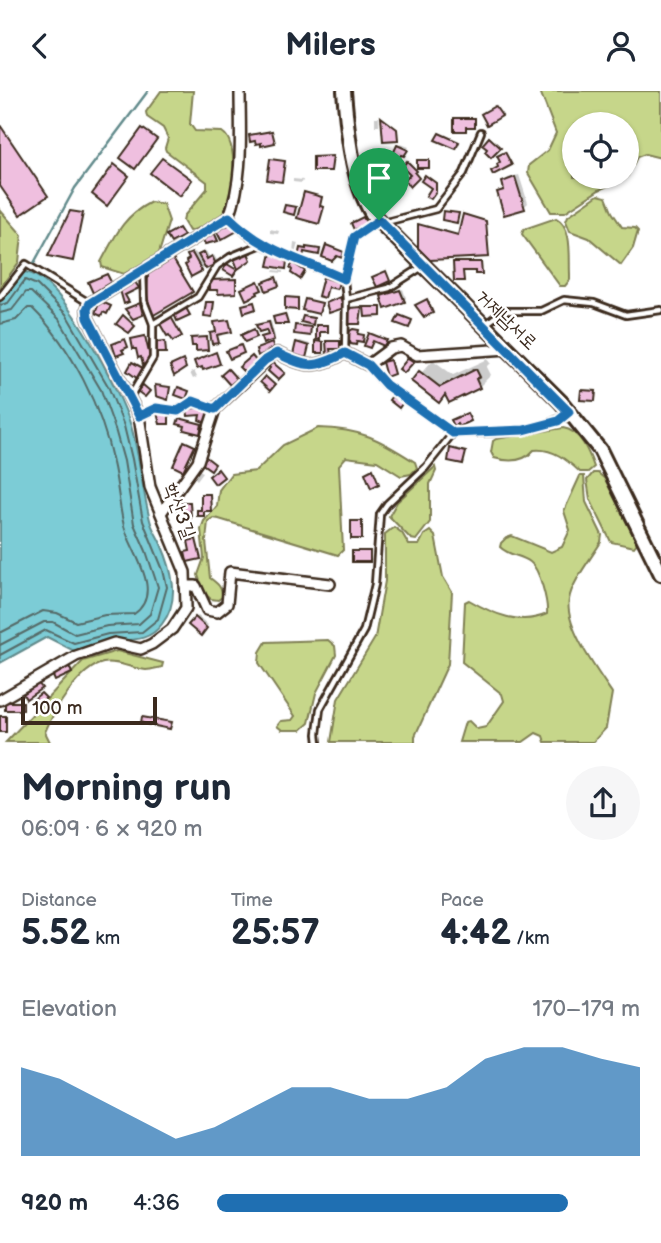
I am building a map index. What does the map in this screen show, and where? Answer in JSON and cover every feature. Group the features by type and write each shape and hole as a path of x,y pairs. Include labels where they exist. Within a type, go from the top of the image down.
{"main road":[{"name":"거제남서로","path":"344,91 358,178 366,204 380,222 569,412 600,450 661,575"}],"street":[{"path":"90,303 229,217 235,199 240,156 240,91"},
{"name":"학산3길","path":"0,699 76,656 114,643 141,649 152,644 172,629 186,608 185,572 150,487 139,416 88,318 87,309 90,303"},
{"path":"161,513 198,461 215,409 265,360 277,353 308,366 325,363 345,353 368,365 391,348 401,346 417,355 508,349"},
{"path":"185,586 196,586 207,610 218,612 227,604 230,572 330,584"}],"lane":[{"path":"345,353 344,279 354,237 380,222 436,209 464,173 481,132"},
{"path":"229,217 262,244 291,259 344,279"},
{"path":"153,324 198,296 218,266 230,257 262,244"},
{"path":"0,297 26,264 90,303"},
{"path":"346,299 389,288 423,266"},
{"path":"130,398 153,358 153,324 144,301 143,271"},
{"path":"484,326 503,311 541,311 564,300 594,303 626,315 661,310"},
{"path":"368,365 386,385 453,433 524,430 558,421 569,412"},
{"path":"139,416 156,408 178,411 193,401 215,409"},
{"path":"318,743 320,709 364,630 374,584 380,514 426,467 453,433"}],"green space":[{"path":"161,91 193,91 190,124 195,131 222,132 231,146 233,181 226,209 210,223 189,231 183,221 184,216 207,189 207,182 166,151 168,138 163,128 147,117 146,112"},
{"path":"540,91 661,91 661,158 645,154 639,156 639,112 562,112 562,189 601,189 565,212 551,212 528,173 529,165 548,150 556,133"},
{"path":"598,195 606,197 622,227 635,228 638,231 633,248 621,265 589,238 570,231 566,221 568,216"},
{"path":"151,202 163,204 169,221 158,256 124,274 102,267 101,262 121,227 133,214"},
{"path":"0,210 22,235 19,262 0,288"},
{"path":"556,218 568,235 570,280 565,286 560,286 522,234 524,229"},
{"path":"318,428 370,437 415,462 417,468 411,474 401,476 377,461 346,457 339,465 343,550 338,555 219,519 208,521 206,541 210,578 219,586 222,597 218,600 211,599 205,594 198,575 204,558 201,529 204,521 217,506 219,490 231,474 256,471 283,445"},
{"path":"563,428 574,433 586,449 594,467 588,472 580,472 565,459 547,451 534,450 526,457 510,460 494,458 491,452 496,439"},
{"path":"435,467 430,484 430,522 416,540 411,539 389,516 397,502"},
{"path":"593,473 598,473 605,479 637,543 634,547 611,542 590,499 587,480"},
{"path":"580,476 584,476 586,502 602,535 601,542 574,586 569,600 569,611 583,648 612,693 606,728 593,742 545,742 543,736 536,733 523,742 459,742 465,722 469,721 477,729 486,727 504,701 502,694 462,662 465,602 469,600 497,614 517,619 547,614 543,587 534,566 500,547 506,538 512,536 551,552 562,547 570,530 564,511"},
{"path":"394,527 402,533 409,545 419,545 424,535 430,531 435,536 443,577 452,592 448,664 415,736 415,742 331,742 338,699 375,638 385,581 385,534"},
{"path":"328,640 335,646 336,655 316,693 309,723 301,730 282,730 277,726 281,721 292,720 295,716 259,663 260,652 266,642"},
{"path":"117,651 163,663 162,667 146,670 108,662 94,667 76,681 54,713 45,732 50,742 6,742 83,661"}],"water":[{"path":"25,272 40,279 56,293 88,338 115,388 131,426 150,520 168,564 173,595 168,615 162,624 145,637 100,642 74,651 47,637 0,663 0,302 15,279"}],"building":[{"path":"495,106 502,116 487,125 481,114"},
{"path":"381,117 397,129 398,140 383,141"},
{"path":"454,118 475,118 475,127 466,127 466,131 454,131"},
{"path":"0,125 48,196 20,215 0,186"},
{"path":"142,128 157,139 135,169 120,158"},
{"path":"272,131 275,143 261,146 261,143 250,142 249,135"},
{"path":"439,133 459,142 456,149 435,140"},
{"path":"489,137 501,148 491,158 482,145"},
{"path":"397,145 408,150 398,160 392,156"},
{"path":"505,152 512,165 493,175 491,171 498,167 500,162 497,156"},
{"path":"333,156 331,171 313,171 313,157"},
{"path":"162,158 192,180 180,196 150,173"},
{"path":"270,159 285,161 282,182 267,180"},
{"path":"417,160 429,160 429,168 417,168"},
{"path":"407,161 417,171 415,173 419,178 410,187 404,180 410,175 402,167"},
{"path":"114,164 129,176 107,206 92,194"},
{"path":"425,175 436,183 436,192 431,199 426,196 431,188 421,181"},
{"path":"515,177 525,209 504,215 497,192 504,190 502,182"},
{"path":"304,192 322,197 320,206 324,207 319,224 297,218"},
{"path":"285,205 296,207 294,215 283,212"},
{"path":"70,211 83,213 73,261 48,256"},
{"path":"443,211 459,213 457,223 442,220"},
{"path":"463,214 486,221 489,257 430,260 418,248 418,224 458,235"},
{"path":"363,217 367,224 354,230 351,223"},
{"path":"233,223 239,230 221,240 216,230"},
{"path":"179,228 184,236 171,243 166,235"},
{"path":"214,232 218,241 205,244 202,238"},
{"path":"326,245 344,252 342,258 337,256 332,261 322,257"},
{"path":"300,248 320,249 319,255 304,252 303,258 298,257"},
{"path":"204,252 207,259 212,256 216,264 206,269 198,255"},
{"path":"192,253 202,271 191,277 185,265 189,259 187,255"},
{"path":"248,253 251,260 238,269 234,259"},
{"path":"271,253 287,260 286,269 268,266"},
{"path":"173,259 193,292 152,316 147,296 148,274"},
{"path":"453,262 481,262 482,274 463,271 464,281 454,281"},
{"path":"293,263 305,271 300,279 291,273"},
{"path":"227,264 237,270 233,276 223,270"},
{"path":"386,271 390,281 377,287 372,277"},
{"path":"107,274 111,282 93,293 88,282"},
{"path":"276,277 279,286 266,291 263,282"},
{"path":"323,277 339,282 337,289 328,287 325,298 318,296"},
{"path":"236,279 236,293 218,294 217,290 210,290 210,280"},
{"path":"258,281 262,290 246,300 241,289"},
{"path":"135,282 139,288 125,295 129,302 124,304 120,290"},
{"path":"400,290 405,302 385,309 381,296"},
{"path":"285,297 298,298 298,310 285,309"},
{"path":"340,297 344,308 329,313 326,303"},
{"path":"305,299 322,303 319,314 302,310"},
{"path":"427,299 433,313 424,317 415,305"},
{"path":"100,301 111,306 107,314 103,312 101,316 95,313"},
{"path":"206,302 214,302 212,317 204,316"},
{"path":"254,302 256,309 244,313 242,305"},
{"path":"140,303 143,315 133,319 125,309"},
{"path":"362,307 360,324 349,324 349,308"},
{"path":"364,307 381,307 381,316 365,317"},
{"path":"186,308 190,315 177,321 174,314"},
{"path":"285,314 288,324 275,324 273,317"},
{"path":"123,315 135,326 129,333 116,324"},
{"path":"399,315 412,320 409,328 395,323"},
{"path":"303,316 314,318 313,325 301,322"},
{"path":"171,317 182,336 173,341 160,324"},
{"path":"229,320 232,332 217,335 219,343 212,344 210,333 216,332 214,322"},
{"path":"269,322 274,340 263,344 261,337 268,335 266,330 259,332 256,325"},
{"path":"295,325 311,327 310,336 294,334"},
{"path":"316,325 328,325 328,332 320,332 320,340 316,339"},
{"path":"254,329 257,337 245,342 241,335"},
{"path":"353,329 364,335 363,342 351,344 348,338"},
{"path":"369,333 387,340 384,346 373,341 370,348 364,346"},
{"path":"145,336 150,357 143,365 136,349 133,349 131,339"},
{"path":"207,337 208,350 196,351 191,338"},
{"path":"125,339 128,347 122,350 124,353 116,356 112,344"},
{"path":"165,341 166,353 156,353 155,342"},
{"path":"315,341 323,342 323,353 315,353"},
{"path":"326,341 340,341 340,349 330,349 331,355 327,355"},
{"path":"296,342 309,346 306,358 293,355"},
{"path":"272,343 274,350 258,356 256,349"},
{"path":"241,345 244,353 230,359 226,351"},
{"path":"216,352 220,364 203,370 202,367 197,369 194,361"},
{"path":"252,356 257,362 245,373 239,367"},
{"path":"408,358 414,362 404,373 399,369"},
{"path":"183,360 186,368 174,376 170,366"},
{"path":"390,360 394,374 386,377 382,362"},
{"path":"271,361 285,373 278,380 268,371"},
{"path":"132,362 143,368 138,379 127,371"},
{"path":"228,369 237,379 230,385 221,375"},
{"path":"476,369 480,377 476,379 480,388 449,403 445,395 439,403 411,381 419,371 440,387"},
{"path":"265,376 275,385 270,391 260,382"},
{"path":"143,385 150,391 145,397 137,391"},
{"path":"155,385 170,387 168,400 156,396"},
{"path":"178,387 189,391 186,399 175,395"},
{"path":"581,390 596,391 595,401 580,400"},
{"path":"392,396 396,399 398,396 404,401 399,408 389,400"},
{"path":"203,407 210,410 206,423 199,420 200,415 188,416 187,409"},
{"path":"157,413 169,413 169,424 160,424"},
{"path":"467,413 471,421 459,427 457,424 454,426 451,420"},
{"path":"179,418 202,424 200,434 184,430 185,426 177,424"},
{"path":"184,441 195,446 183,471 173,466"},
{"path":"450,448 466,452 463,464 448,461"},
{"path":"206,457 215,464 211,470 201,463"},
{"path":"218,469 224,477 215,484 209,476"},
{"path":"373,469 379,484 371,488 365,473"},
{"path":"201,494 210,494 211,511 204,511 204,516 197,516 197,510 201,510"},
{"path":"177,502 190,502 191,518 178,519"},
{"path":"351,521 362,521 362,539 351,539"},
{"path":"196,539 201,559 187,562 185,552 190,551 188,541"},
{"path":"352,551 370,551 370,562 352,562"},
{"path":"195,617 207,628 201,636 188,625"},
{"path":"69,666 72,673 55,681 52,674"},
{"path":"38,683 42,688 26,699 23,694"},
{"path":"41,693 46,698 36,706 31,701"},
{"path":"5,702 23,702 23,710 5,710"},
{"path":"0,716 6,716 6,732 0,732"},
{"path":"142,717 172,722 170,729 141,723"}],"waterway":[{"path":"34,263 75,188 148,91"}],"route":[{"path":"229,217 262,244 291,259 344,279 354,237 379,220 569,412 558,421 524,430 453,433 386,385 368,365 345,353 325,363 308,366 277,353 265,360 215,409 193,401 178,411 156,408 139,416 88,318 87,309 90,303 229,217"}]}
